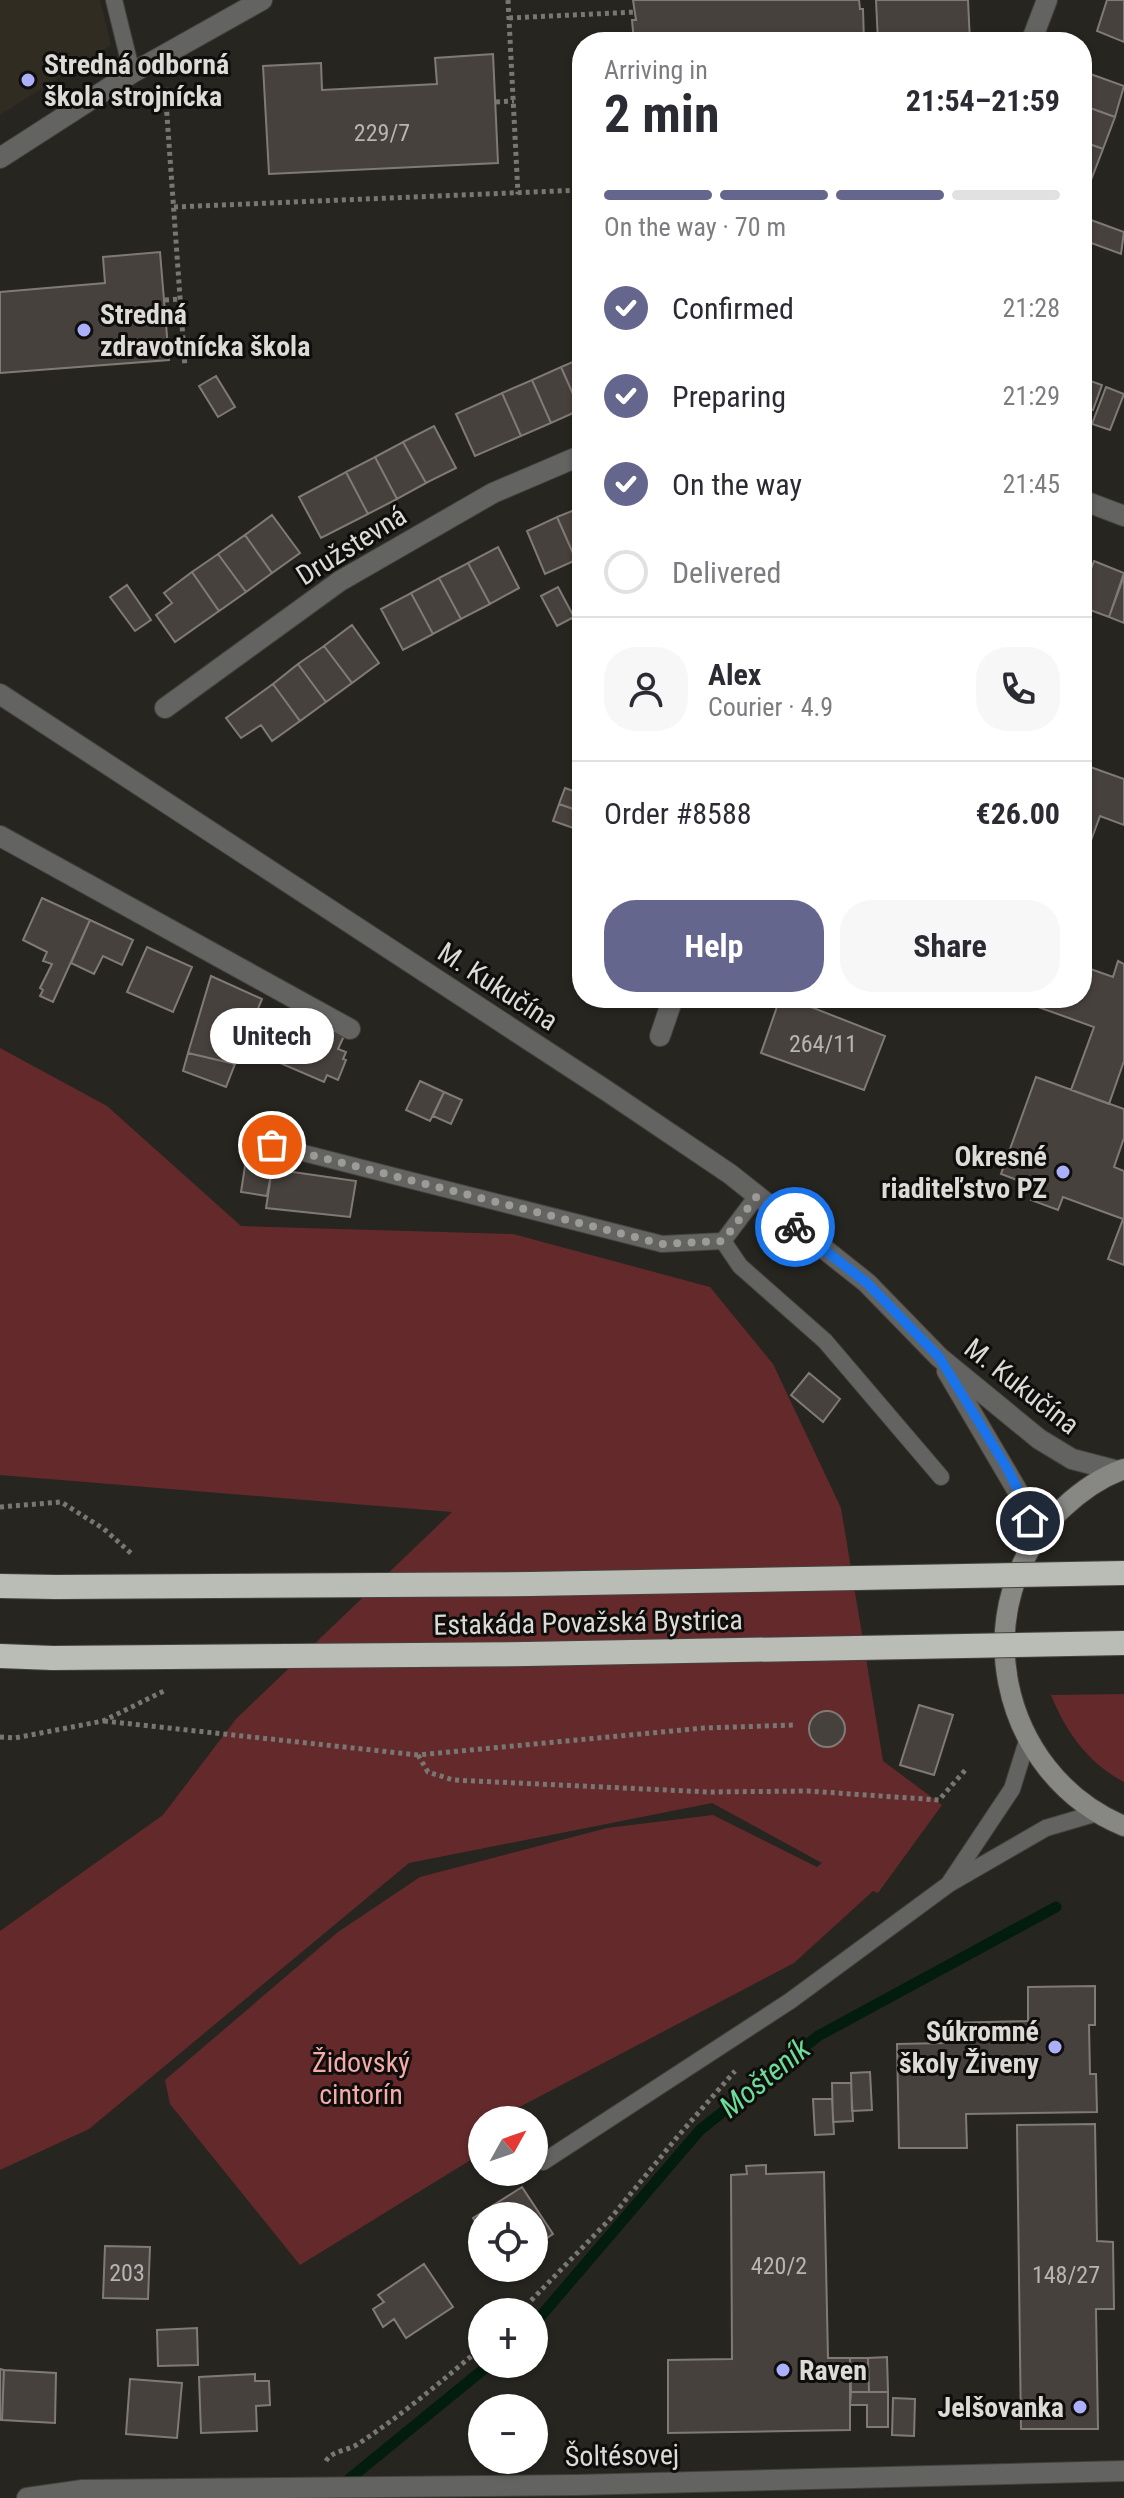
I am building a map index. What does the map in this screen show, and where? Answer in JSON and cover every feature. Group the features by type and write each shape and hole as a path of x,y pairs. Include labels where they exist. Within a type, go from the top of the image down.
{"highway":[{"name":"Estakáda Považská Bystrica","path":"0,1586 373,1586 1124,1573"},
{"name":"Estakáda Považská Bystrica","path":"0,1656 53,1658 1124,1643"}],"main road":[{"path":"1121,1470 1072,1499 1035,1540 1011,1594 1004,1624 1007,1684 1027,1741 1057,1781 1097,1813 1124,1826"}],"street":[{"path":"0,158 132,73 262,0"},
{"path":"1035,32 1047,0"},
{"name":"Družstevná","path":"165,708 340,581 493,493 572,459"},
{"path":"1092,504 1124,516"},
{"name":"M. Kukučína","path":"0,694 607,1091 757,1196 867,1283 939,1357 1039,1439 1072,1459 1121,1470"},
{"path":"0,836 350,1029"},
{"path":"660,1036 670,1008"},
{"name":"M. Kukučína","path":"939,1357 1007,1468 1024,1502 1035,1540"},
{"name":"Šoltésovej","path":"27,2498 83,2490 366,2488 574,2491 1124,2471"}],"lane":[{"path":"114,0 132,73"},
{"path":"272,1145 662,1244 723,1241"},
{"path":"723,1241 757,1196"},
{"path":"723,1241 740,1266 825,1341 941,1477"},
{"path":"949,1884 1012,1789 1027,1741"},
{"path":"548,2159 790,2001 949,1884 1046,1828 1097,1813"}],"path":[{"path":"508,0 518,194"},
{"path":"509,18 636,12"},
{"path":"165,87 185,367"},
{"path":"496,102 514,101"},
{"path":"174,207 572,191"},
{"path":"165,300 180,299"},
{"path":"0,1737 15,1738 103,1721 418,1755 704,1728 795,1725"},
{"path":"418,1755 428,1772 453,1780 709,1792 808,1791 939,1800 967,1768"},
{"path":"534,2298 610,2219 744,2060"},
{"path":"321,2468 330,2455 355,2446 417,2402 468,2359"}],"shaded area":[{"name":"Stredná odborná škola strojnícka","path":"0,0 100,0 111,45 0,115"}],"green space":[{"name":"Židovský cintorín","path":"0,1048 107,1106 241,1226 513,1234 710,1287 773,1364 841,1508 883,1761 942,1805 878,1893 873,1891 794,1963 521,2106 468,2106 468,2162 300,2265 170,2104 165,2080 338,1932 420,1877 607,1828 713,1815 817,1867 822,1863 712,1803 409,1863 89,2129 0,2170 0,1931 163,1815 236,1719 452,1512 0,1475"},
{"path":"1124,1694 1124,1782 1089,1756 1064,1722 1051,1695"}],"building":[{"path":"633,0 859,0 860,9 863,9 864,32 633,32 632,20 636,20"},
{"path":"876,0 968,0 970,32 878,32"},
{"path":"1107,0 1124,0 1124,42 1097,31"},
{"path":"493,54 498,163 269,174 263,66 321,63 322,90 437,84 435,58"},
{"path":"1092,75 1124,86 1115,117 1092,109"},
{"path":"1092,109 1115,117 1103,149 1092,145"},
{"path":"1092,145 1103,149 1092,177"},
{"path":"1092,220 1124,232 1121,254 1092,243"},
{"name":"Stredná zdravotnícka škola","path":"160,252 169,360 0,373 0,292 105,283 103,257"},
{"path":"572,362 572,392 561,367"},
{"path":"561,367 572,392 572,414 551,423 532,380"},
{"path":"216,376 235,407 218,417 199,386"},
{"path":"532,380 551,423 521,436 502,393"},
{"path":"1092,382 1102,385 1092,410"},
{"path":"1106,387 1124,394 1110,430 1092,424"},
{"path":"502,393 521,436 475,456 456,414"},
{"path":"434,426 456,468 426,483 403,442"},
{"path":"403,442 426,483 397,499 375,457"},
{"path":"375,457 397,499 368,514 346,472"},
{"path":"346,472 368,514 321,538 299,497"},
{"path":"572,511 572,551 557,517"},
{"path":"272,515 300,553 272,573 245,535"},
{"path":"557,517 572,551 572,562 545,574 527,531"},
{"path":"245,535 272,573 246,592 218,554"},
{"path":"498,547 519,588 490,604 468,563"},
{"path":"218,554 246,592 219,611 192,572"},
{"path":"1094,561 1124,573 1109,617 1092,611"},
{"path":"468,563 490,604 461,619 439,578"},
{"path":"192,572 219,611 175,642 156,615 172,603 164,593"},
{"path":"1124,576 1124,623 1109,617"},
{"path":"439,578 461,619 433,634 411,593"},
{"path":"127,585 151,620 135,631 110,597"},
{"path":"558,587 572,618 557,626 541,596"},
{"path":"411,593 433,634 403,650 381,609"},
{"path":"352,625 379,663 352,683 324,646"},
{"path":"324,646 352,683 326,702 298,664"},
{"path":"298,664 326,702 300,721 273,684"},
{"path":"273,684 300,721 272,741 261,725 241,738 226,718"},
{"path":"1092,768 1124,779 1124,825 1100,816 1092,838"},
{"path":"565,788 572,790 572,809 559,804"},
{"path":"559,804 572,809 572,828 553,821"},
{"path":"42,898 90,920 53,1002 40,996 43,990 40,988 52,964 43,961 47,952 23,940"},
{"path":"90,920 133,940 122,965 103,956 94,974 71,963"},
{"path":"147,947 192,967 173,1012 127,992"},
{"path":"1118,961 1124,964 1124,1061 1109,1104 1071,1090 1094,1027 1041,1008 1092,1008 1092,970 1113,977"},
{"path":"211,976 262,999 235,1064 188,1053"},
{"path":"777,1008 814,1008 885,1036 864,1090 761,1053"},
{"path":"293,1013 344,1036 338,1049 346,1052 343,1059 346,1060 338,1080 327,1075 324,1082 273,1060"},
{"path":"188,1053 235,1064 226,1087 183,1071"},
{"name":"Okresné riaditeľstvo PZ","path":"1036,1077 1124,1109 1124,1138 1114,1167 1124,1171 1124,1265 1108,1259 1123,1219 1063,1197 1058,1210 1031,1200 1036,1187 1001,1174"},
{"path":"420,1081 444,1092 430,1121 406,1110"},
{"path":"444,1092 462,1100 451,1124 433,1116"},
{"path":"245,1166 272,1169 267,1196 241,1192"},
{"path":"272,1169 356,1181 350,1217 266,1208"},
{"path":"809,1373 840,1399 823,1422 791,1395"},
{"path":"919,1705 953,1715 934,1775 900,1765"},
{"path":"827,1711 839,1717 845,1729 839,1741 827,1747 815,1741 809,1729 815,1717"},
{"path":"1095,1986 1095,2025 1089,2025 1090,2074 1096,2074 1097,2112 966,2114 967,2148 899,2148 897,2044 945,2043 945,2023 1028,2021 1028,1987"},
{"path":"870,2072 872,2110 852,2111 851,2073"},
{"path":"832,2083 851,2083 853,2121 833,2122"},
{"path":"813,2099 832,2099 834,2134 815,2135"},
{"path":"1095,2124 1097,2241 1113,2242 1114,2309 1096,2309 1098,2429 1021,2429 1017,2125"},
{"path":"766,2165 766,2174 824,2172 828,2358 850,2358 850,2430 668,2433 668,2360 732,2359 731,2175 747,2174 746,2166"},
{"path":"522,2187 532,2202 498,2202"},
{"path":"105,2246 150,2247 148,2299 103,2298"},
{"path":"424,2264 453,2307 406,2338 394,2319 383,2327 373,2309 384,2302 378,2295"},
{"path":"197,2328 198,2365 158,2366 157,2330"},
{"path":"887,2357 888,2392 869,2392 868,2358"},
{"path":"850,2358 868,2358 869,2392 851,2392"},
{"path":"0,2369 4,2370 2,2420 0,2420"},
{"path":"4,2370 56,2373 55,2423 2,2420"},
{"path":"255,2374 255,2381 269,2381 270,2405 256,2406 257,2431 201,2433 199,2377"},
{"path":"130,2379 182,2383 177,2438 126,2434"},
{"path":"851,2392 888,2392 888,2427 867,2427 867,2405 850,2405"},
{"path":"893,2398 915,2399 914,2436 892,2435"}],"waterway":[{"name":"Mošteník","path":"548,2308 700,2130 818,2036 1056,1907"},
{"name":"Mošteník","path":"326,2498 473,2378"}],"way so far":[{"path":"272,1145 662,1244 723,1241 757,1196 795,1227"}],"place":[{"name":"Stredná odborná škola strojnícka","path":"28,80"},
{"name":"Stredná zdravotnícka škola","path":"84,330"},
{"name":"Unitech","path":"272,1145"},
{"name":"Okresné riaditeľstvo PZ","path":"1063,1172"},
{"name":"Súkromné školy Živeny","path":"1055,2047"},
{"name":"Raven","path":"783,2370"},
{"name":"Jelšovanka","path":"1080,2407"}],"route":[{"path":"795,1227 867,1283 939,1357 1007,1468 1030,1521"}]}
